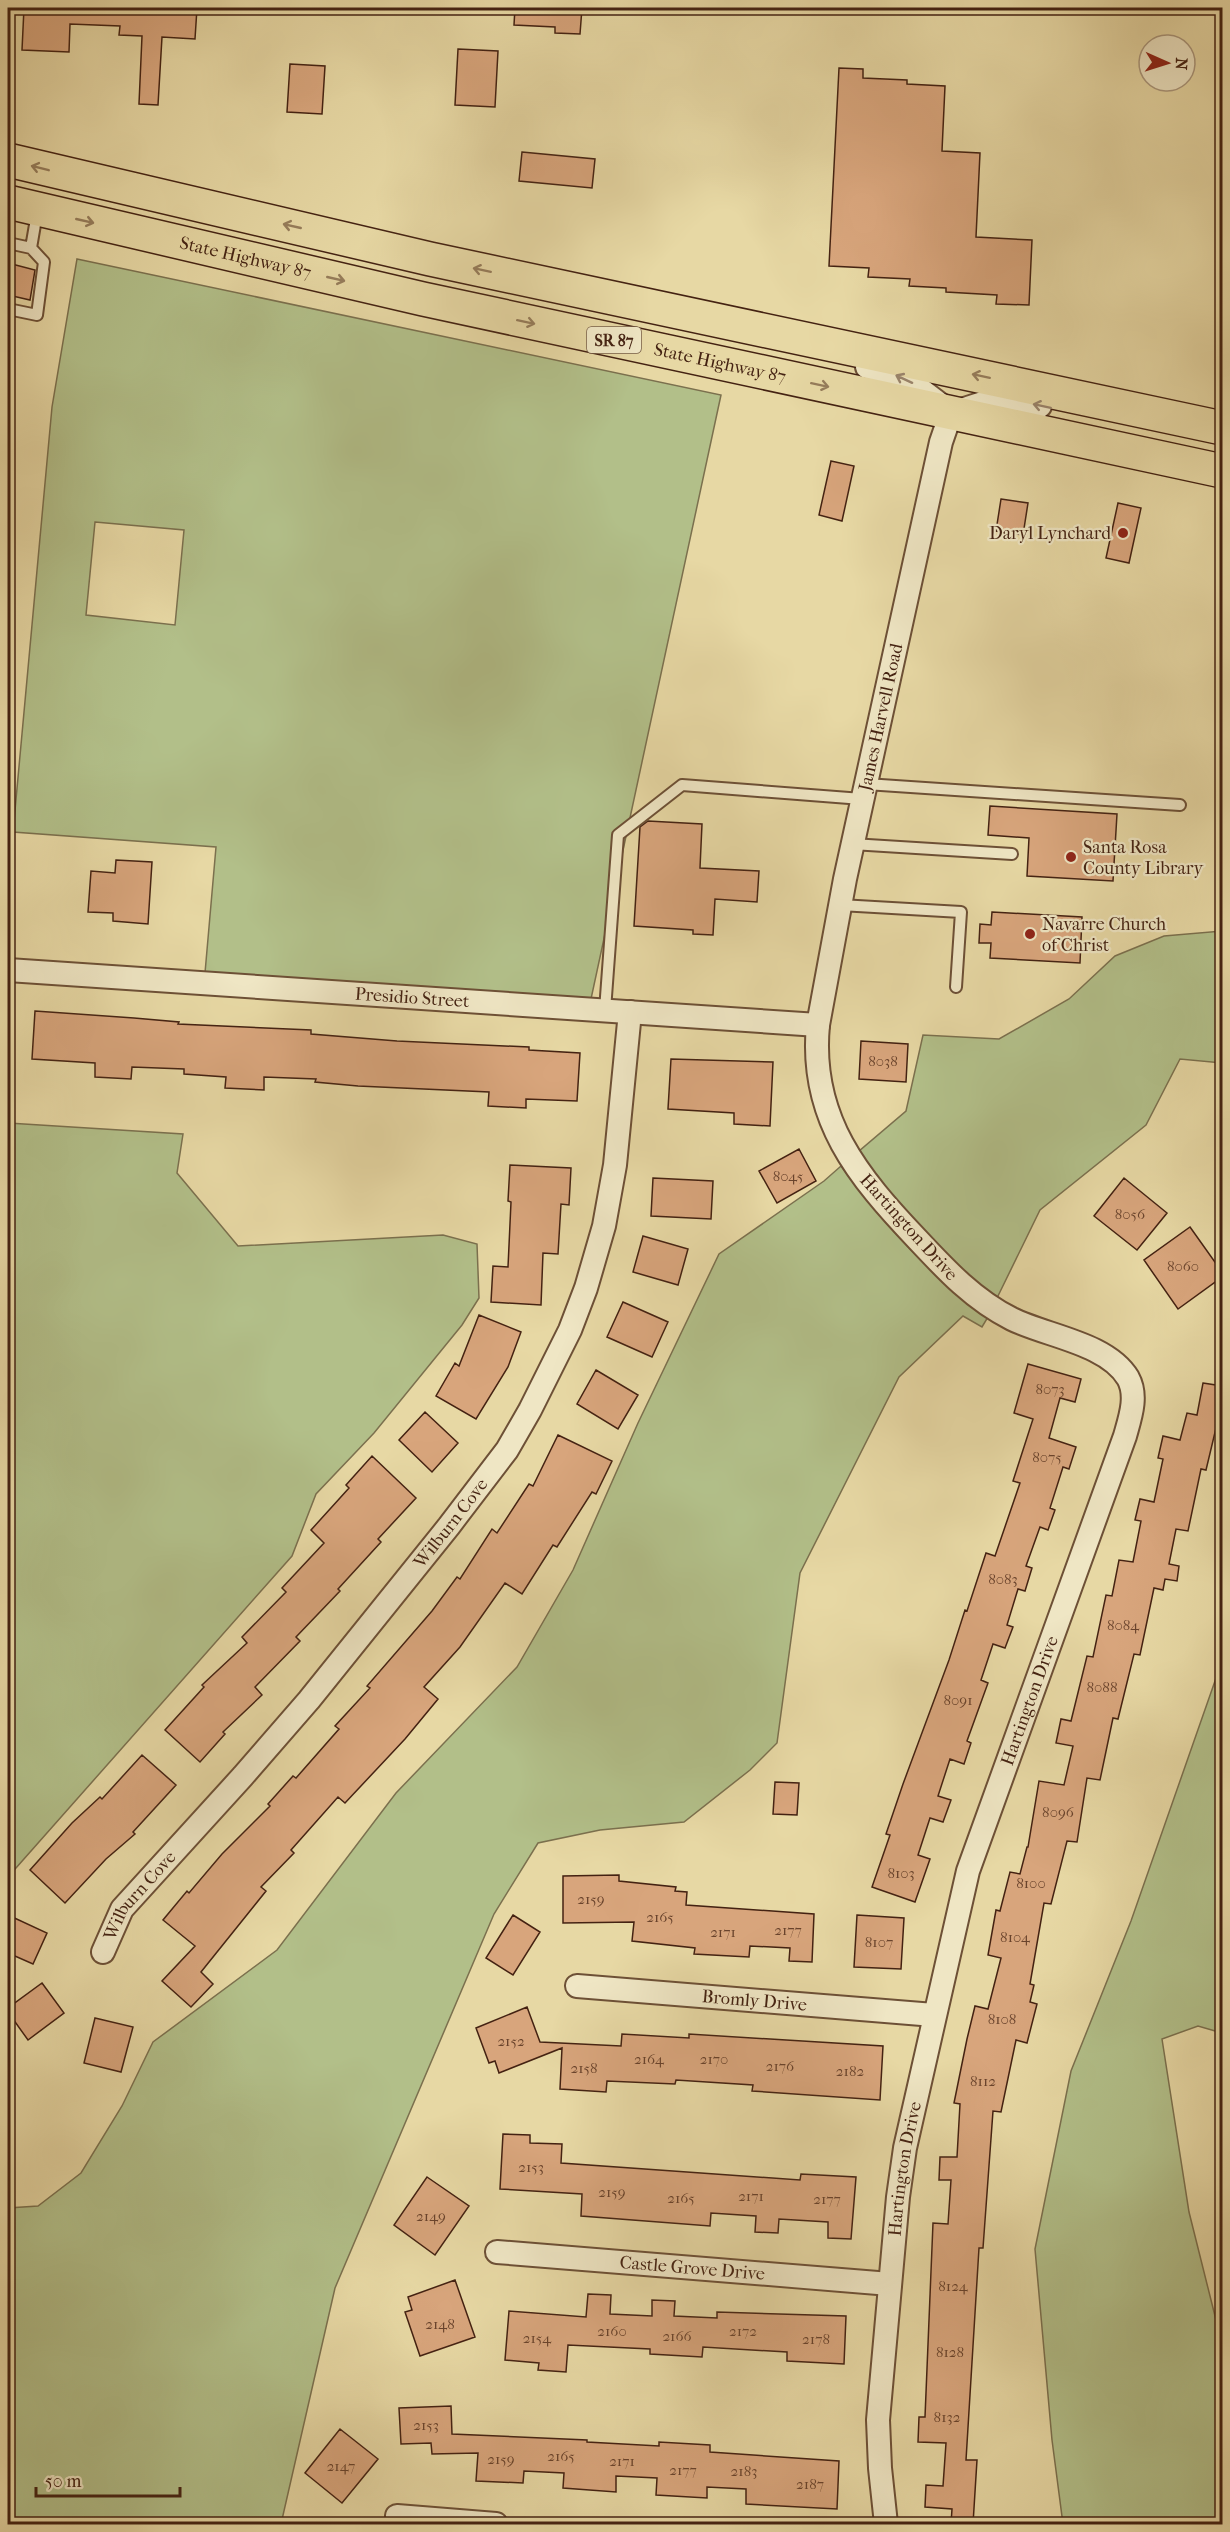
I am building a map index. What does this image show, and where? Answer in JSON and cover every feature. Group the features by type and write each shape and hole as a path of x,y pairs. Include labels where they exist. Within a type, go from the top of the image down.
{"highway":[{"name":"SR 87","path":"8,160 546,283 1222,428"},
{"name":"State Highway 87","path":"23,206 423,299 1222,471"}],"street":[{"path":"546,283 693,331 882,370 907,379 951,413 992,400 1016,399 1222,442"},
{"name":"James Harvell Road","path":"818,1025 852,844 941,442 951,413"},
{"name":"Presidio Street","path":"8,970 818,1025"},
{"name":"Wilburn Cove","path":"103,1952 122,1909 309,1700 485,1478 507,1449 530,1410 570,1330 586,1288 604,1226 615,1165 630,1012"},
{"name":"Hartington Drive","path":"818,1025 817,1063 821,1089 830,1117 851,1161 872,1192 966,1290 1013,1320 1082,1345 1110,1359 1128,1379 1133,1407 1125,1436 968,1871 934,2015 905,2148 890,2284 878,2420 886,2524"},
{"name":"Bromly Drive","path":"577,1986 934,2015"},
{"name":"Castle Grove Drive","path":"497,2252 890,2284"},
{"path":"397,2516 496,2524"}],"lane":[{"path":"8,309 37,315 44,262 31,248 23,206"},
{"path":"8,243 31,248"},
{"path":"605,1010 618,835 682,785 1180,805"},
{"path":"852,844 1012,854"},
{"path":"840,905 961,912 956,987"}],"green space":[{"path":"77,259 721,395 591,999 205,973 216,847 13,832 52,407","holes":["95,522 184,530 175,625 86,615"]},
{"path":"1222,931 1222,1063 1180,1059 1146,1125 1040,1210 997,1298 958,1267 921,1231 858,1152 906,1111 923,1035 999,1039 1069,999 1115,956 1164,936"},
{"path":"8,1123 183,1134 177,1173 238,1246 443,1235 477,1244 479,1298 462,1325 374,1433 316,1494 292,1556 8,1877"},
{"path":"841,1166 908,1248 988,1317 982,1327 963,1316 899,1377 800,1573 777,1743 750,1770 684,1822 600,1830 538,1843 494,1914 335,2288 281,2524 8,2524 8,2208 38,2206 81,2173 122,2106 153,2042 277,1950 396,1793 517,1667 573,1570 638,1423 719,1254 824,1181"},
{"path":"1222,1661 1222,2033 1198,2026 1162,2039 1189,2212 1222,2340 1222,2524 1063,2524 1052,2440 1035,2249 1071,2071 1131,1921"}],"building":[{"path":"24,8 197,8 195,39 162,37 158,105 139,104 142,36 119,35 120,26 70,24 69,52 22,50"},
{"path":"515,8 582,8 580,34 555,33 555,27 514,25"},
{"path":"458,49 498,51 495,107 455,105"},
{"path":"290,64 325,66 322,114 287,112"},
{"path":"839,68 863,69 863,78 907,80 907,84 945,86 942,151 980,153 976,237 1032,240 1029,305 996,304 997,295 946,292 946,288 909,286 910,279 868,277 869,268 829,266"},
{"path":"522,152 595,159 592,188 519,181"},
{"path":"8,263 35,270 30,300 8,295"},
{"path":"831,461 854,466 842,521 819,515"},
{"path":"1001,499 1028,503 1023,535 996,531"},
{"name":"Daryl Lynchard","path":"1118,503 1141,508 1129,563 1106,558"},
{"name":"Santa Rosa County Library","path":"990,806 1117,814 1113,881 1027,876 1029,838 988,835"},
{"path":"648,821 702,824 700,868 759,871 757,902 715,899 713,935 693,934 693,930 634,926 640,827"},
{"path":"116,860 152,862 148,924 113,921 113,913 88,912 91,871 115,873"},
{"name":"Navarre Church of Christ","path":"992,912 1082,917 1080,963 990,958 991,943 979,943 980,924 991,925"},
{"path":"35,1011 179,1022 178,1024 311,1030 311,1034 397,1041 529,1047 529,1050 580,1053 577,1101 526,1099 526,1108 488,1106 489,1092 358,1086 315,1082 316,1079 264,1077 264,1090 225,1088 226,1077 184,1074 184,1069 132,1067 131,1079 95,1077 95,1063 32,1059"},
{"path":"861,1041 908,1044 906,1082 859,1079"},
{"path":"671,1059 773,1062 770,1126 734,1124 734,1113 668,1109"},
{"path":"799,1149 816,1181 777,1203 759,1171"},
{"path":"510,1165 571,1168 569,1205 561,1204 558,1254 543,1253 541,1305 491,1302 493,1266 508,1267"},
{"path":"653,1178 713,1181 711,1219 651,1216"},
{"path":"1124,1178 1167,1213 1137,1250 1094,1216"},
{"path":"1190,1227 1222,1272 1222,1277 1178,1309 1144,1260"},
{"path":"643,1236 688,1249 678,1285 633,1272"},
{"path":"623,1302 668,1322 652,1357 607,1337"},
{"path":"479,1315 521,1332 508,1367 476,1419 436,1396 455,1363 459,1366"},
{"path":"1028,1364 1081,1379 1075,1402 1060,1398 1049,1438 1076,1447 1069,1469 1063,1467 1050,1508 1055,1510 1048,1530 1040,1527 1026,1566 1032,1568 1025,1591 1018,1589 1007,1625 1013,1627 1005,1648 993,1644 981,1680 988,1683 967,1741 971,1743 964,1764 950,1759 938,1796 951,1800 943,1822 930,1818 918,1855 930,1859 915,1902 872,1887 890,1835 886,1834 965,1610 967,1611 986,1553 995,1556 1020,1483 1013,1481 1033,1419 1014,1413"},
{"path":"596,1370 638,1395 618,1429 577,1404"},
{"path":"1203,1383 1222,1386 1222,1403 1206,1470 1201,1469 1188,1531 1176,1529 1169,1564 1179,1566 1177,1581 1165,1579 1163,1590 1154,1588 1140,1655 1134,1654 1118,1719 1113,1718 1100,1780 1087,1778 1077,1842 1067,1841 1051,1904 1044,1903 1030,1984 1034,1985 1030,2002 1037,2004 1027,2043 1016,2040 1001,2112 993,2111 983,2248 979,2248 966,2460 977,2460 973,2524 951,2524 952,2509 925,2507 926,2485 943,2486 946,2443 918,2442 919,2417 925,2417 933,2223 948,2224 951,2180 939,2180 940,2157 957,2157 960,2104 954,2103 967,2039 975,2006 988,2009 1001,1958 988,1955 996,1910 1000,1911 1010,1872 1020,1874 1028,1847 1039,1781 1064,1785 1073,1746 1056,1743 1061,1719 1071,1721 1087,1656 1093,1657 1106,1595 1112,1596 1119,1560 1133,1562 1141,1521 1135,1520 1140,1499 1154,1502 1163,1459 1158,1458 1163,1436 1180,1440 1187,1413 1197,1415"},
{"path":"425,1412 458,1443 432,1472 399,1440"},
{"path":"558,1435 612,1461 596,1494 592,1492 557,1547 553,1545 522,1594 505,1583 460,1647 424,1687 438,1699 405,1739 345,1803 338,1797 291,1850 294,1853 261,1887 266,1891 201,1972 213,1984 191,2007 162,1981 195,1946 163,1920 187,1891 189,1893 222,1854 270,1806 268,1804 293,1776 296,1778 339,1729 335,1726 370,1688 367,1686 432,1611 457,1577 460,1579 492,1529 497,1533 529,1484 533,1486"},
{"path":"372,1456 416,1498 378,1539 381,1542 338,1589 340,1591 296,1637 300,1641 255,1687 262,1695 223,1732 225,1734 200,1762 165,1730 204,1687 202,1685 247,1643 242,1637 286,1592 282,1588 324,1543 311,1530 349,1488 346,1485"},
{"path":"142,1755 176,1785 133,1832 135,1834 106,1859 65,1903 30,1870 72,1823 100,1797 102,1799"},
{"path":"775,1782 799,1783 797,1815 773,1814"},
{"path":"619,1875 619,1881 676,1887 675,1891 687,1892 686,1905 814,1914 812,1962 789,1961 790,1948 750,1946 749,1957 694,1954 695,1948 632,1941 634,1922 563,1923 563,1876"},
{"path":"8,1915 47,1933 33,1964 8,1953"},
{"path":"513,1915 540,1932 513,1975 486,1958"},
{"path":"857,1915 904,1918 901,1969 854,1967"},
{"path":"42,1983 64,2013 28,2040 8,2012 8,2008"},
{"path":"527,2007 540,2042 621,2046 622,2034 689,2038 689,2034 883,2046 880,2100 752,2091 753,2085 676,2080 675,2084 607,2081 606,2092 560,2089 562,2048 499,2073 495,2061 489,2063 476,2028"},
{"path":"95,2018 133,2027 121,2072 84,2063"},
{"path":"503,2134 530,2135 530,2143 562,2144 561,2163 800,2180 801,2174 856,2177 851,2239 828,2238 828,2222 779,2219 778,2233 755,2232 756,2216 711,2213 710,2226 581,2216 582,2194 500,2189"},
{"path":"427,2177 469,2206 435,2255 394,2225"},
{"path":"455,2280 475,2337 420,2356 405,2312 412,2310 408,2297"},
{"path":"588,2294 611,2295 610,2314 652,2316 652,2300 675,2301 674,2316 717,2318 717,2312 846,2316 844,2364 787,2361 787,2352 703,2347 702,2357 650,2354 650,2349 568,2345 566,2372 538,2370 539,2363 505,2360 509,2311 586,2317"},
{"path":"451,2406 452,2434 587,2440 587,2442 659,2446 659,2442 710,2445 710,2452 839,2461 837,2509 746,2504 746,2489 707,2487 707,2498 656,2495 657,2478 616,2476 616,2492 563,2488 564,2473 524,2471 523,2483 476,2481 478,2453 432,2454 431,2443 401,2444 399,2408"},
{"path":"340,2429 378,2459 342,2503 305,2473"}],"place":[{"name":"Daryl Lynchard","path":"1123,533"},
{"name":"Santa Rosa County Library","path":"1071,857"},
{"name":"Navarre Church of Christ","path":"1030,934"}]}
